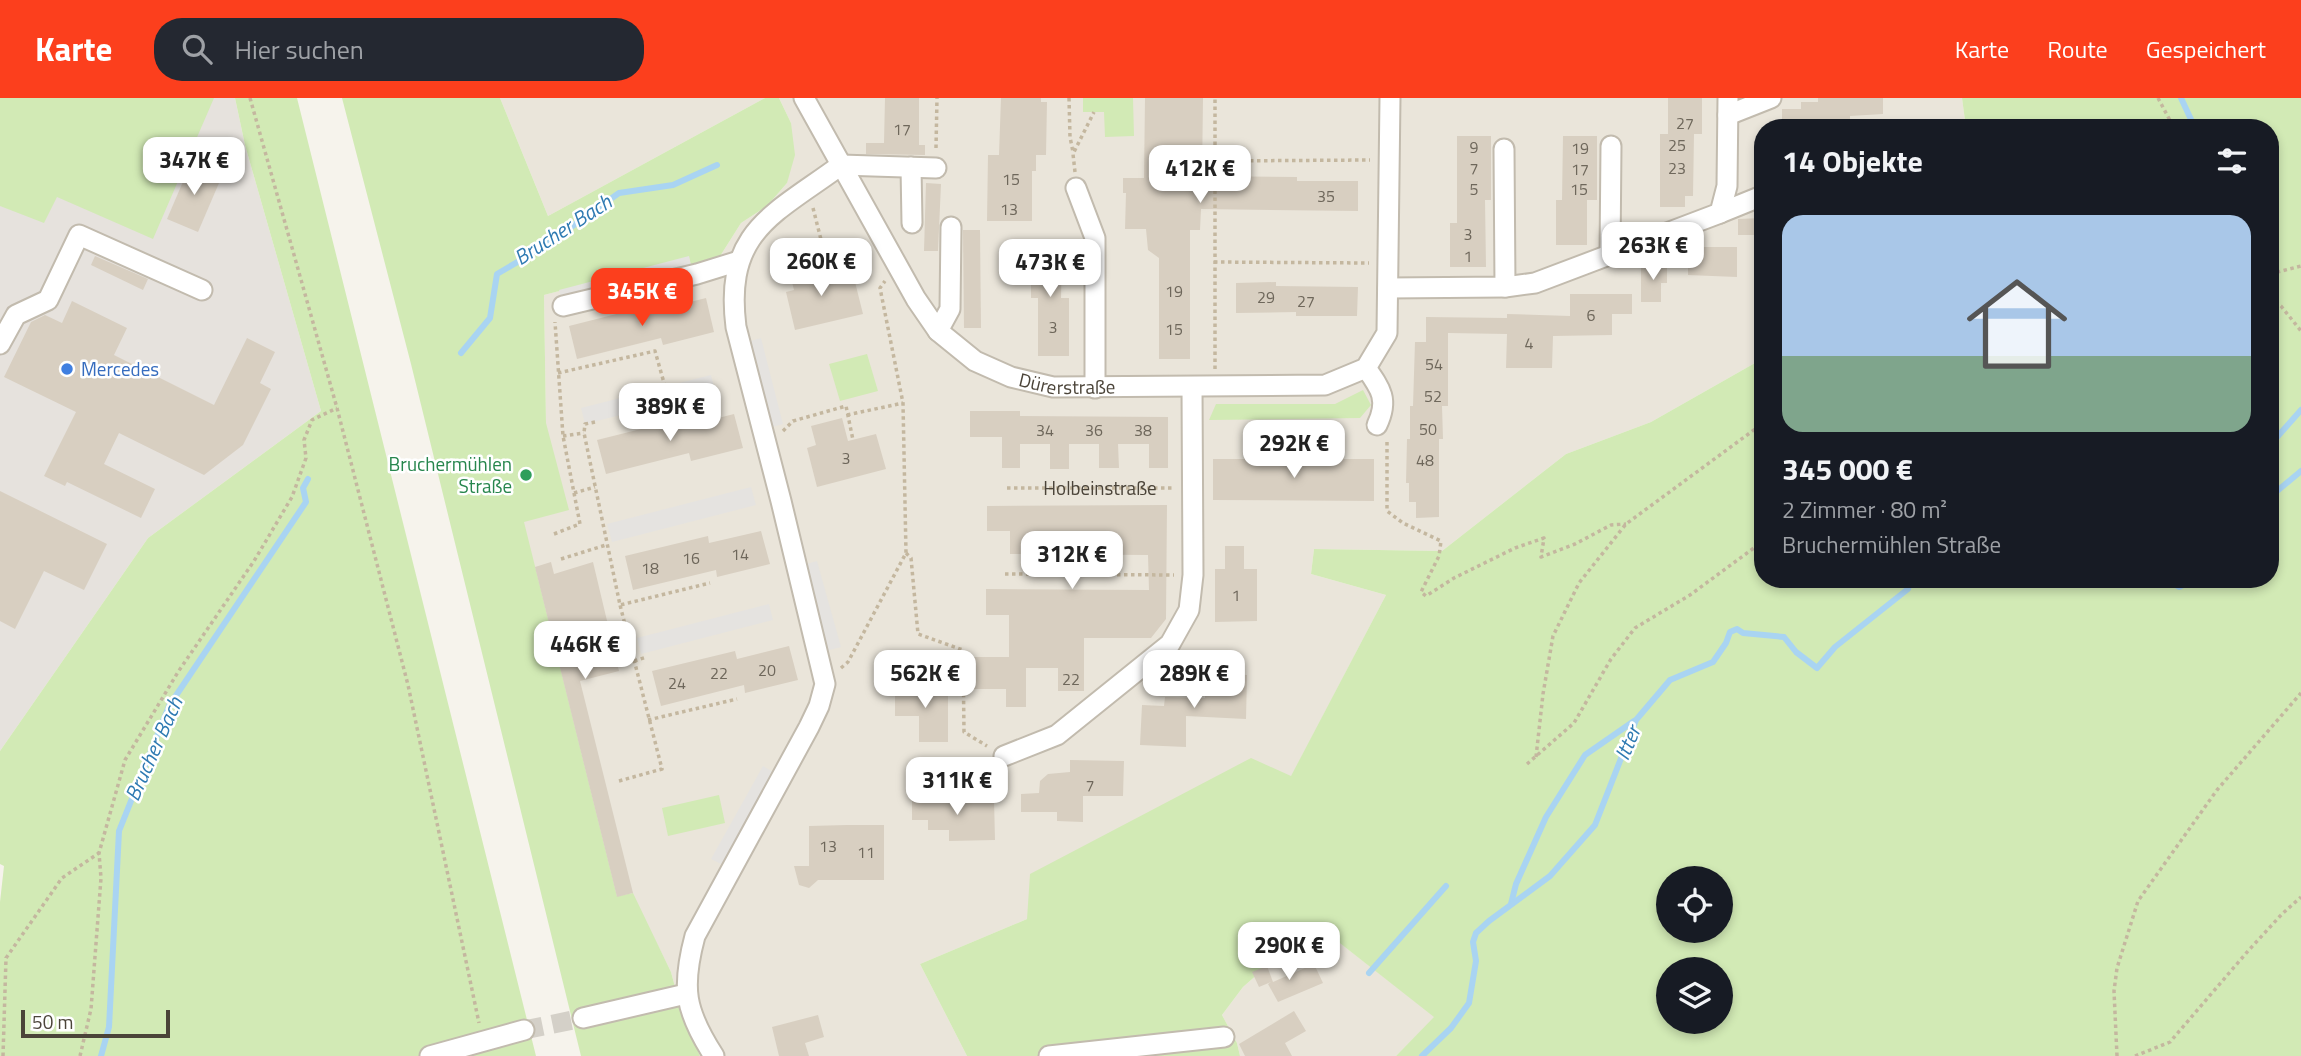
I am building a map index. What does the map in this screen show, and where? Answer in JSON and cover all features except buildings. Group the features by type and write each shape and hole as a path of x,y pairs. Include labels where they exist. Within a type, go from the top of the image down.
{"street":[{"name":"Dürerstraße","path":"804,98 896,264 937,331 975,361 1011,377 1053,387 1095,388 1325,385 1366,368"},
{"path":"1377,425 1383,412 1383,398 1366,368 1387,333 1390,98"},
{"path":"1720,213 1727,186 1728,107 1771,98"},
{"path":"1610,254 1611,146"},
{"path":"1504,149 1505,287"},
{"path":"713,1056 696,1028 686,994 688,961 695,936 809,727 825,684 736,327 732,300 738,261 747,242 763,222 841,165 936,168"},
{"path":"911,167 912,223"},
{"path":"1076,188 1095,238 1095,388"},
{"path":"1388,288 1505,287 1535,283 1754,200"},
{"path":"937,331 950,309 951,227"},
{"path":"0,344 16,315 48,300 79,235 202,290"},
{"path":"563,306 697,274 738,261"},
{"path":"1004,756 1057,735 1170,644 1189,610 1193,575 1192,387"},
{"path":"583,1018 686,994"},
{"path":"430,1056 524,1030"},
{"path":"1049,1056 1224,1037"}],"path":[{"path":"250,98 337,408 408,685 482,1040"},
{"path":"936,168 937,98"},
{"path":"1069,98 1076,188"},
{"path":"1215,98 1215,361"},
{"path":"2158,98 2169,119"},
{"path":"1073,154 1094,112"},
{"path":"1215,161 1389,160"},
{"path":"1171,168 1215,172"},
{"path":"808,189 832,283"},
{"path":"1214,262 1388,263"},
{"path":"825,684 848,662 906,552 903,403 880,288 896,264"},
{"path":"2279,272 2301,266"},
{"path":"2279,304 2301,331"},
{"path":"554,534 580,524 563,436 558,373 554,309 563,306"},
{"path":"558,373 655,351 670,404"},
{"path":"847,415 903,403"},
{"path":"765,439 780,434 793,421 846,406 853,440"},
{"path":"80,1056 91,1009 101,878 99,853 125,760 178,672 254,561 292,497 306,458 304,440 312,420 337,408"},
{"path":"595,422 585,424 584,433 606,545 662,769 619,781"},
{"path":"1377,425 1387,440 1387,511 1403,523 1441,541 1438,555 1421,592 1426,596 1454,578 1515,548 1545,538 1541,556 1575,544 1611,525 1626,524"},
{"path":"1536,757 1553,636 1579,583 1626,524 1754,430"},
{"path":"563,436 584,433"},
{"path":"574,493 596,487"},
{"name":"Holbeinstraße","path":"1007,488 1194,488"},
{"path":"561,559 606,545"},
{"path":"1527,764 1574,723 1611,659 1635,628 1690,594 1754,548"},
{"path":"906,552 911,558 918,634 963,650 964,732 1004,756"},
{"path":"1005,574 1193,575"},
{"path":"620,605 710,583"},
{"path":"634,661 647,657"},
{"path":"2117,1056 2114,991 2117,968 2138,901 2217,790 2301,693"},
{"path":"648,720 737,699"},
{"path":"3,1056 6,958 62,878 99,853"},
{"path":"2135,1056 2170,1042 2230,971 2301,897"},
{"path":"0,958 6,958"}],"shaded area":[{"path":"0,98 235,98 245,145 321,411 148,538 0,751"},
{"path":"500,98 765,98 548,216"},
{"path":"779,98 1962,98 1965,119 1754,119 1754,364 1651,422 1566,454 1442,551 1314,549 1311,574 1386,595 1291,777 1027,919 920,964 967,1056 700,1056 682,1013 671,972 632,893 617,897 523,522 546,422 544,295 689,256 717,261 741,223 767,206 787,183 791,123"},
{"path":"689,256 692,270 563,302 559,290"},
{"path":"761,338 783,424 769,428 747,342"},
{"path":"711,375 715,391 585,424 581,408"},
{"path":"751,487 756,505 612,542 607,524"},
{"path":"817,561 841,647 826,651 803,565"},
{"path":"769,604 773,620 641,654 637,638"},
{"path":"763,766 775,773 723,865 711,859"},
{"path":"1327,933 1435,1017 1396,1056 1240,1056 1237,1043 1222,1015 1243,987 1267,966"}],"green space":[{"path":"0,98 214,98 153,239 57,197 44,223 0,206"},
{"path":"235,98 297,98 536,1056 0,1056 0,902 4,866 0,864 0,751 148,538 321,411 245,145"},
{"path":"342,98 500,98 548,216 765,98 779,98 791,123 795,155 787,183 767,206 741,223 717,261 692,270 689,257 544,295 546,423 569,510 524,522 617,896 633,893 671,972 682,1013 700,1056 581,1056 411,364"},
{"path":"1083,98 1133,98 1134,136 1105,137 1104,112 1083,112"},
{"path":"1962,98 2301,98 2301,1056 1396,1056 1434,1017 1327,933 1267,966 1243,987 1222,1015 1237,1043 1240,1056 967,1056 920,964 1027,919 1030,874 1251,758 1291,776 1386,595 1311,574 1314,549 1442,551 1566,454 1651,422 1754,364 1754,588 2279,588 2279,119 1965,119"},
{"path":"867,354 878,391 840,401 829,364"},
{"path":"1363,390 1371,405 1360,418 1209,420 1216,404 1335,404"},
{"path":"719,795 725,823 668,836 662,808"}],"waterway":[{"path":"2181,98 2191,119"},
{"name":"Brucher Bach","path":"461,353 490,318 497,274 543,247 619,193 673,185 717,165"},
{"path":"2279,435 2301,410"},
{"name":"Itter","path":"2279,489 2301,471"},
{"name":"Brucher Bach","path":"101,1056 109,1027 119,831 169,706 306,502 303,488 308,479"},
{"name":"Itter","path":"1422,1056 1451,1028 1469,1003 1476,961 1473,942 1476,933 1550,876 1595,825 1636,720 1670,680 1713,662 1730,632 1737,629 1743,633 1784,637 1796,652 1817,668 1835,647 1908,588"},
{"path":"1511,904 1516,884 1546,817 1585,755 1634,721"},
{"path":"1369,973 1446,886"}],"tunnel":[{"path":"524,1030 583,1018"}],"place":[{"name":"Mercedes","path":"67,369"},
{"name":"Bruchermühlen Straße","path":"526,475"}]}
